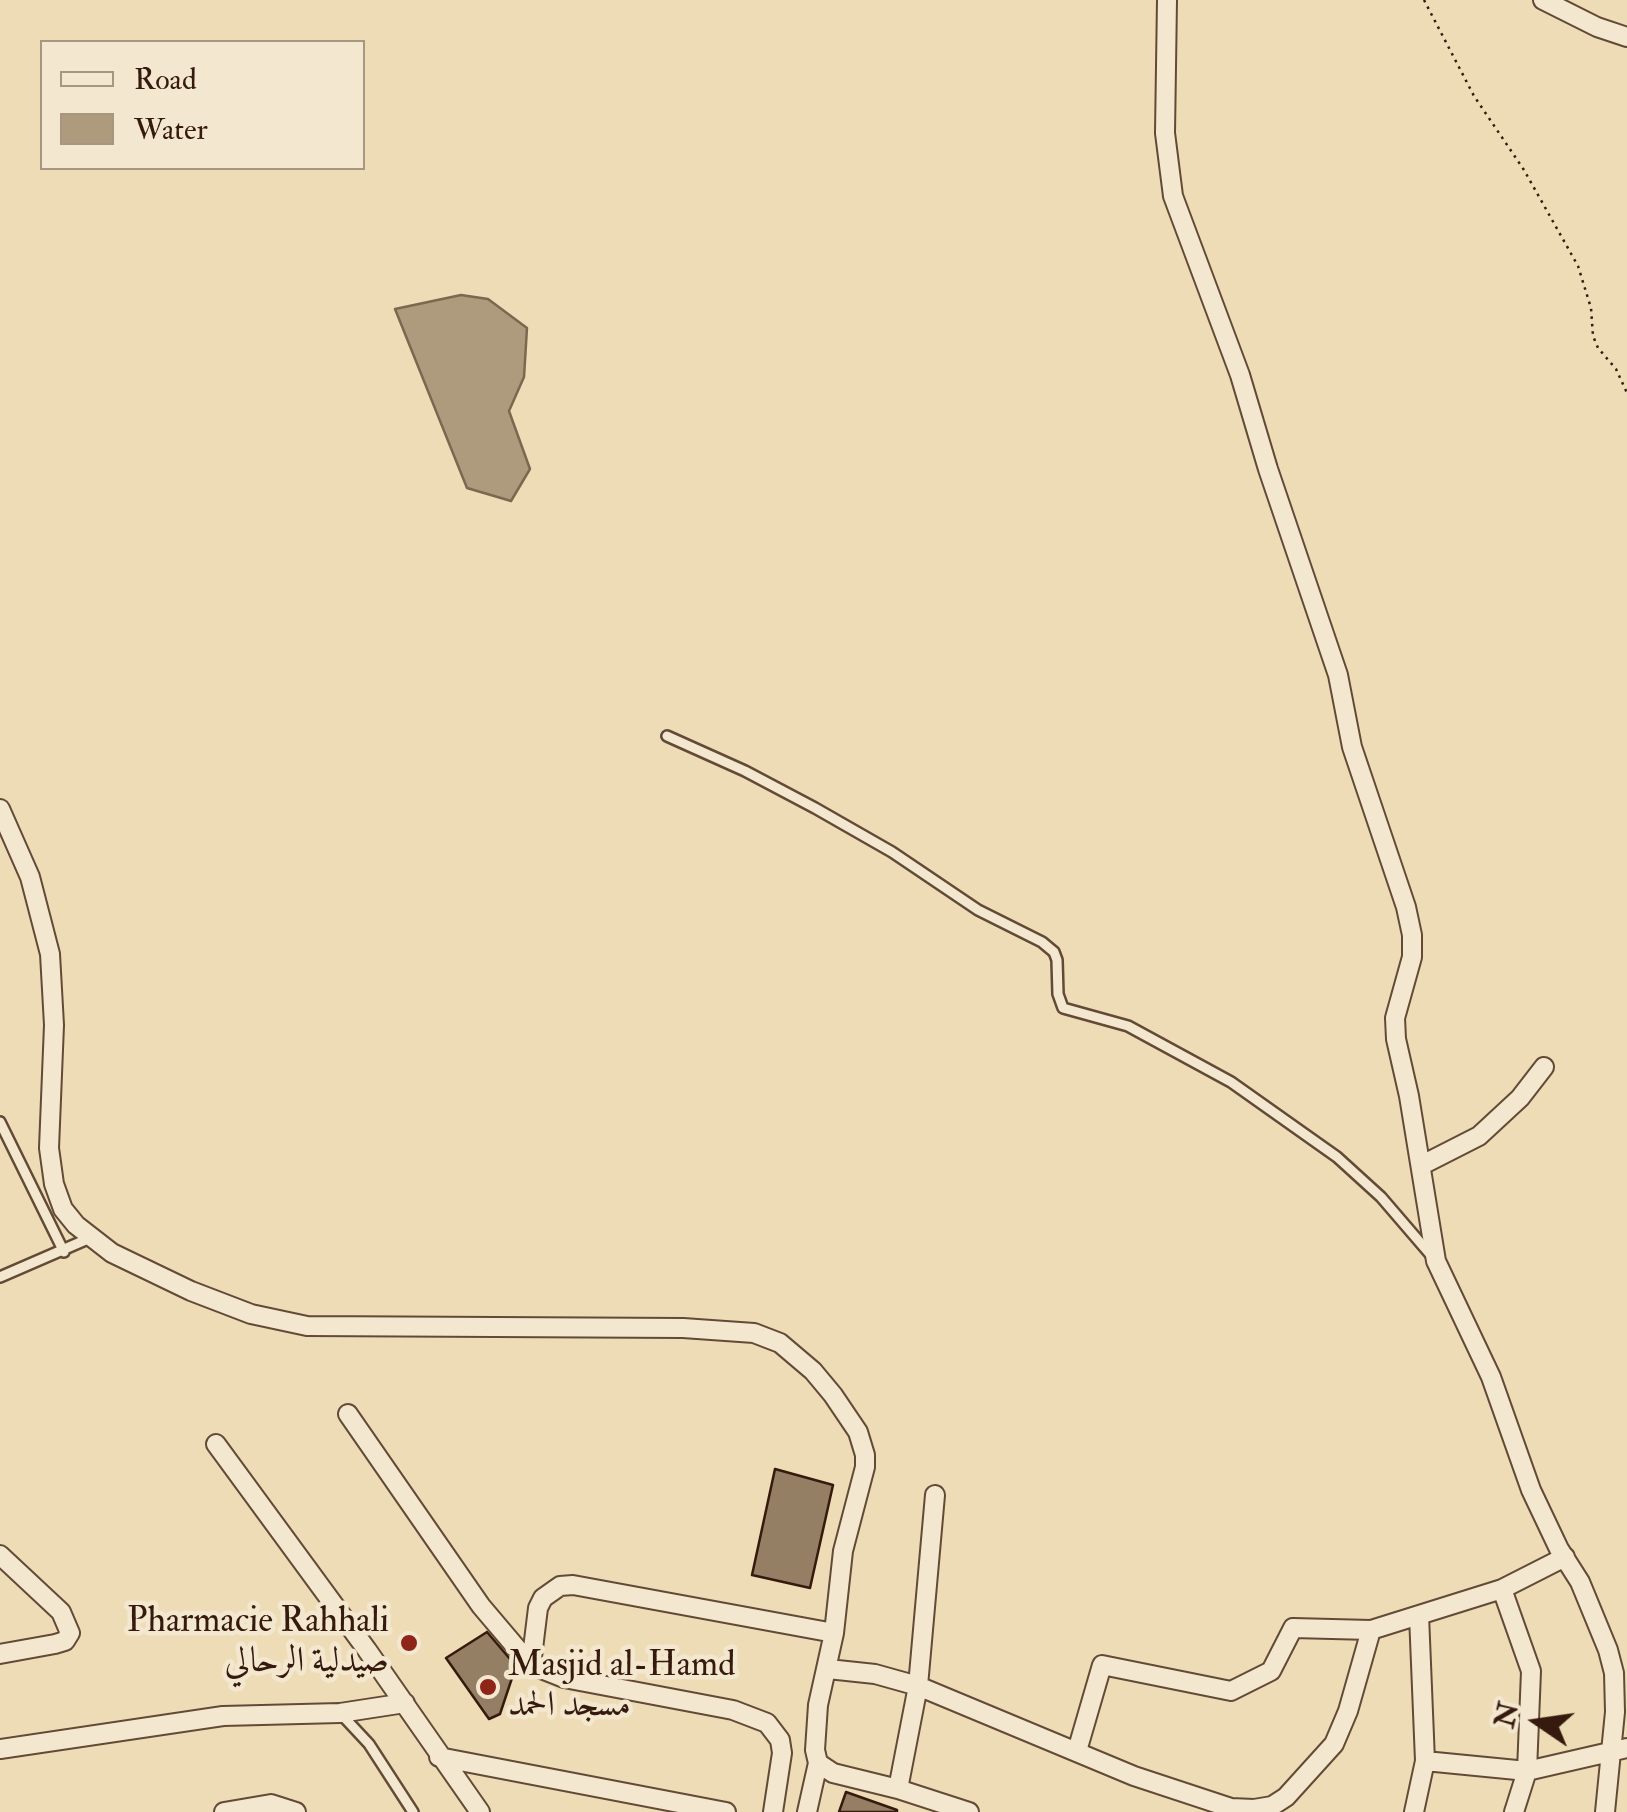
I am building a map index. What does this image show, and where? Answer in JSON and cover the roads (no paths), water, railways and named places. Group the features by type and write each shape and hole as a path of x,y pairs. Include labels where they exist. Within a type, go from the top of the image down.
{"street":[{"path":"1167,0 1165,133 1173,196 1240,375 1338,676 1356,759 1406,906 1412,957 1395,1018 1396,1038 1422,1165 1436,1261 1492,1377 1531,1490 1580,1582 1614,1673 1620,1749 1605,1812"},
{"path":"1543,0 1627,37"},
{"path":"0,808 30,877 50,954 54,1025 49,1148 54,1184 64,1209 90,1238 112,1253 191,1291 251,1314 308,1326 683,1328 754,1333 780,1343 813,1371 832,1394 858,1432 865,1467 843,1551 834,1633 815,1729 818,1762 808,1812"},
{"path":"1422,1165 1479,1136 1520,1098 1544,1068"},
{"path":"348,1414 481,1606 531,1665 564,1678 757,1717 774,1731 782,1754 773,1812"},
{"path":"216,1444 480,1812"},
{"path":"898,1788 918,1686 935,1495"},
{"path":"0,1555 51,1601 70,1628 65,1640 0,1654"},
{"path":"1077,1752 1102,1666 1231,1690 1271,1671 1293,1628 1371,1630 1502,1590 1564,1557"},
{"path":"531,1665 538,1608 543,1598 560,1586 573,1585 834,1633"},
{"path":"1502,1590 1531,1670 1527,1771 1514,1812"},
{"path":"1414,1812 1425,1761 1418,1615"},
{"path":"828,1669 875,1674 918,1686 1134,1776 1232,1808 1272,1806 1305,1778 1334,1744 1348,1711 1371,1630"},
{"path":"0,1749 223,1716 340,1712 404,1703"},
{"path":"1425,1761 1527,1771 1620,1749"},
{"path":"439,1757 726,1812"},
{"path":"818,1762 833,1772 898,1788 968,1812"},
{"path":"224,1812 270,1804 296,1812"}],"lane":[{"path":"667,736 745,771 830,817 892,852 978,910 1042,942 1058,960 1058,994 1063,1008 1128,1026 1231,1082 1336,1157 1381,1197 1436,1261"},
{"path":"0,1122 64,1252"},
{"path":"0,1278 90,1238"},
{"path":"340,1712 378,1756 413,1812"}],"water":[{"path":"461,295 488,299 527,328 524,377 509,411 530,469 511,501 467,488 395,309"}],"place":[{"name":"Pharmacie Rahhali صيدلية الرحالي","path":"409,1643"},
{"name":"Masjid al-Hamd مسجد الحمد","path":"488,1687"}]}
